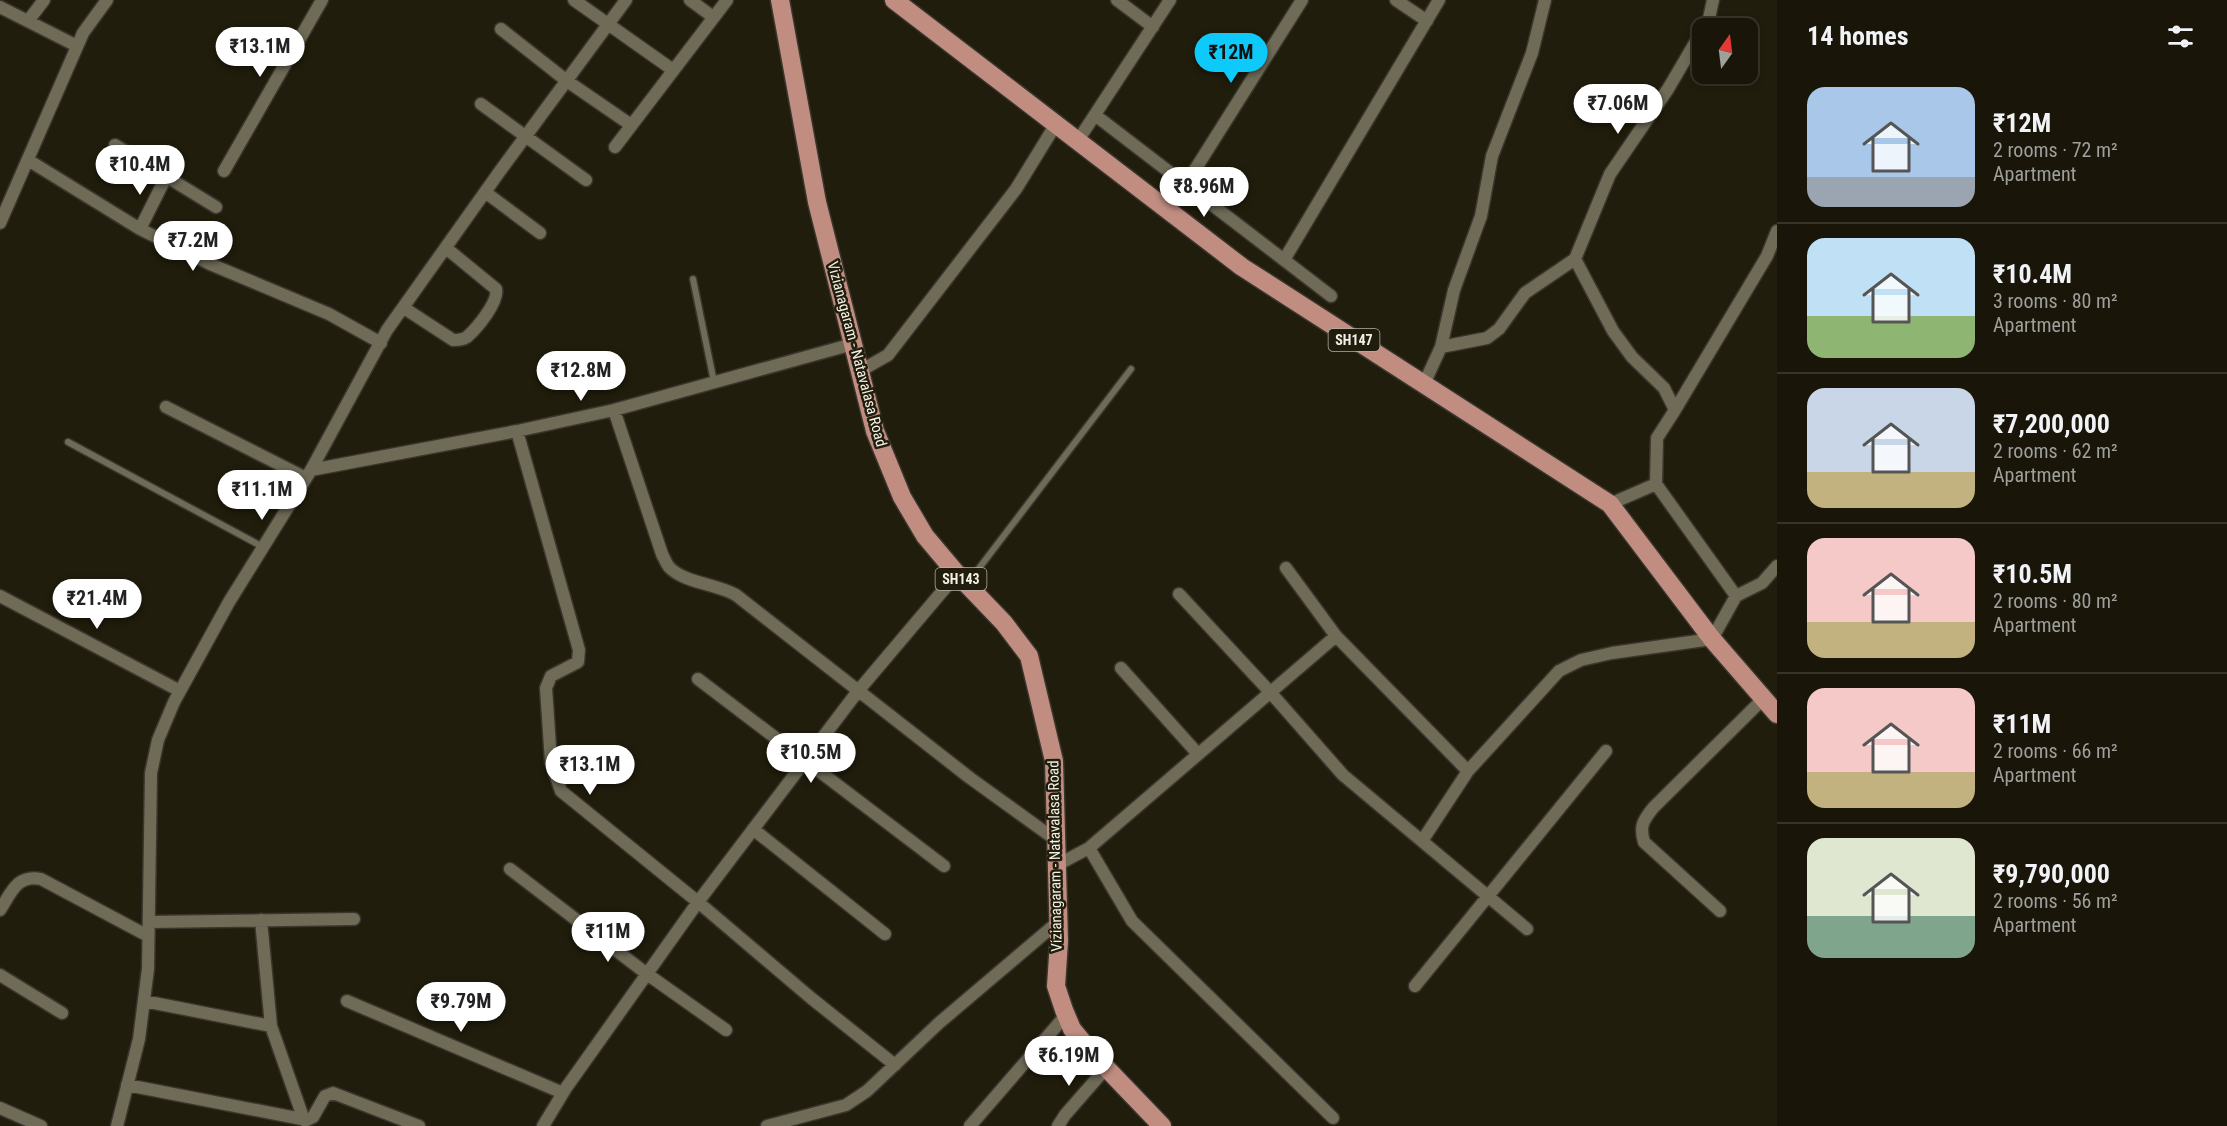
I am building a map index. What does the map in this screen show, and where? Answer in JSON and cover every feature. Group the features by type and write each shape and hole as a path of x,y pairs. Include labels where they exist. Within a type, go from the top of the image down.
{"main road":[{"name":"Vizianagaram - Natavalasa Road","path":"780,0 817,202 875,432 902,497 925,536 1004,623 1029,656 1054,761 1059,921 1056,986 1072,1029 1162,1126"},
{"name":"SH147","path":"894,0 1242,267 1610,504 1713,639 1777,714"}],"street":[{"path":"28,21 44,0"},
{"path":"0,223 77,46 92,19 107,0"},
{"path":"224,171 322,0"},
{"path":"574,0 673,70"},
{"path":"117,1126 139,1039 148,969 151,772 158,740 180,691 229,602 308,474 381,343 485,192 626,0"},
{"path":"690,0 713,16"},
{"path":"615,147 727,0"},
{"path":"1117,0 1153,27"},
{"path":"1077,142 1170,0"},
{"path":"1186,184 1302,0"},
{"path":"1396,0 1426,21"},
{"path":"1284,260 1439,0"},
{"path":"1424,384 1441,346 1454,290 1481,216 1492,156 1532,53 1545,0"},
{"path":"1709,18 1713,0"},
{"path":"0,7 77,46"},
{"path":"501,29 567,81 631,125"},
{"path":"1441,346 1487,338 1499,329 1525,293 1575,259 1610,174 1668,89 1692,49"},
{"path":"482,104 586,180"},
{"path":"1095,115 1331,296"},
{"path":"860,371 888,355 1016,189 1056,124"},
{"path":"115,145 216,207"},
{"path":"28,160 140,229 210,264 329,314 381,343"},
{"path":"140,229 166,177"},
{"path":"485,192 540,233"},
{"path":"1736,596 1656,484 1657,438 1767,256 1777,231"},
{"path":"404,308 453,340 466,337 489,310 497,295 496,289 446,248"},
{"path":"1575,259 1613,331 1632,357 1664,388 1675,410"},
{"path":"166,407 308,474 614,410 853,344"},
{"path":"614,410 662,554 670,568 699,582 722,588 736,596 970,778 1056,840"},
{"path":"517,431 579,650 578,662 551,676 546,688 551,762 561,791 895,1065"},
{"path":"1610,504 1656,484"},
{"path":"1422,841 1468,771 1559,671 1581,660 1713,639 1736,596 1762,583 1777,566"},
{"path":"1286,568 1336,636 1468,771"},
{"path":"543,1126 563,1093 698,902 858,691 962,579"},
{"path":"1179,594 1343,775 1527,929"},
{"path":"0,596 180,691"},
{"path":"1057,865 1089,848 1336,636"},
{"path":"1121,668 1197,754"},
{"path":"698,679 944,866"},
{"path":"1720,911 1644,842 1641,831 1653,808 1764,698"},
{"path":"1415,986 1606,751"},
{"path":"753,829 885,934"},
{"path":"1089,848 1132,921 1333,1118"},
{"path":"510,869 647,974 726,1030"},
{"path":"0,910 16,885 31,877 41,879 148,936"},
{"path":"149,922 354,919"},
{"path":"261,920 271,1026 304,1120"},
{"path":"767,1126 846,1105 867,1091 939,1023 1059,921"},
{"path":"0,975 62,1012"},
{"path":"144,1001 271,1026"},
{"path":"347,1001 563,1093"},
{"path":"970,1126 1066,1015"},
{"path":"1058,1126 1106,1068"},
{"path":"127,1085 304,1120 313,1117 322,1098 333,1093 419,1126"},
{"path":"1,1110 41,1126"}],"lane":[{"path":"693,279 714,382"},
{"path":"962,579 1131,369"},
{"path":"68,442 263,547"}]}
